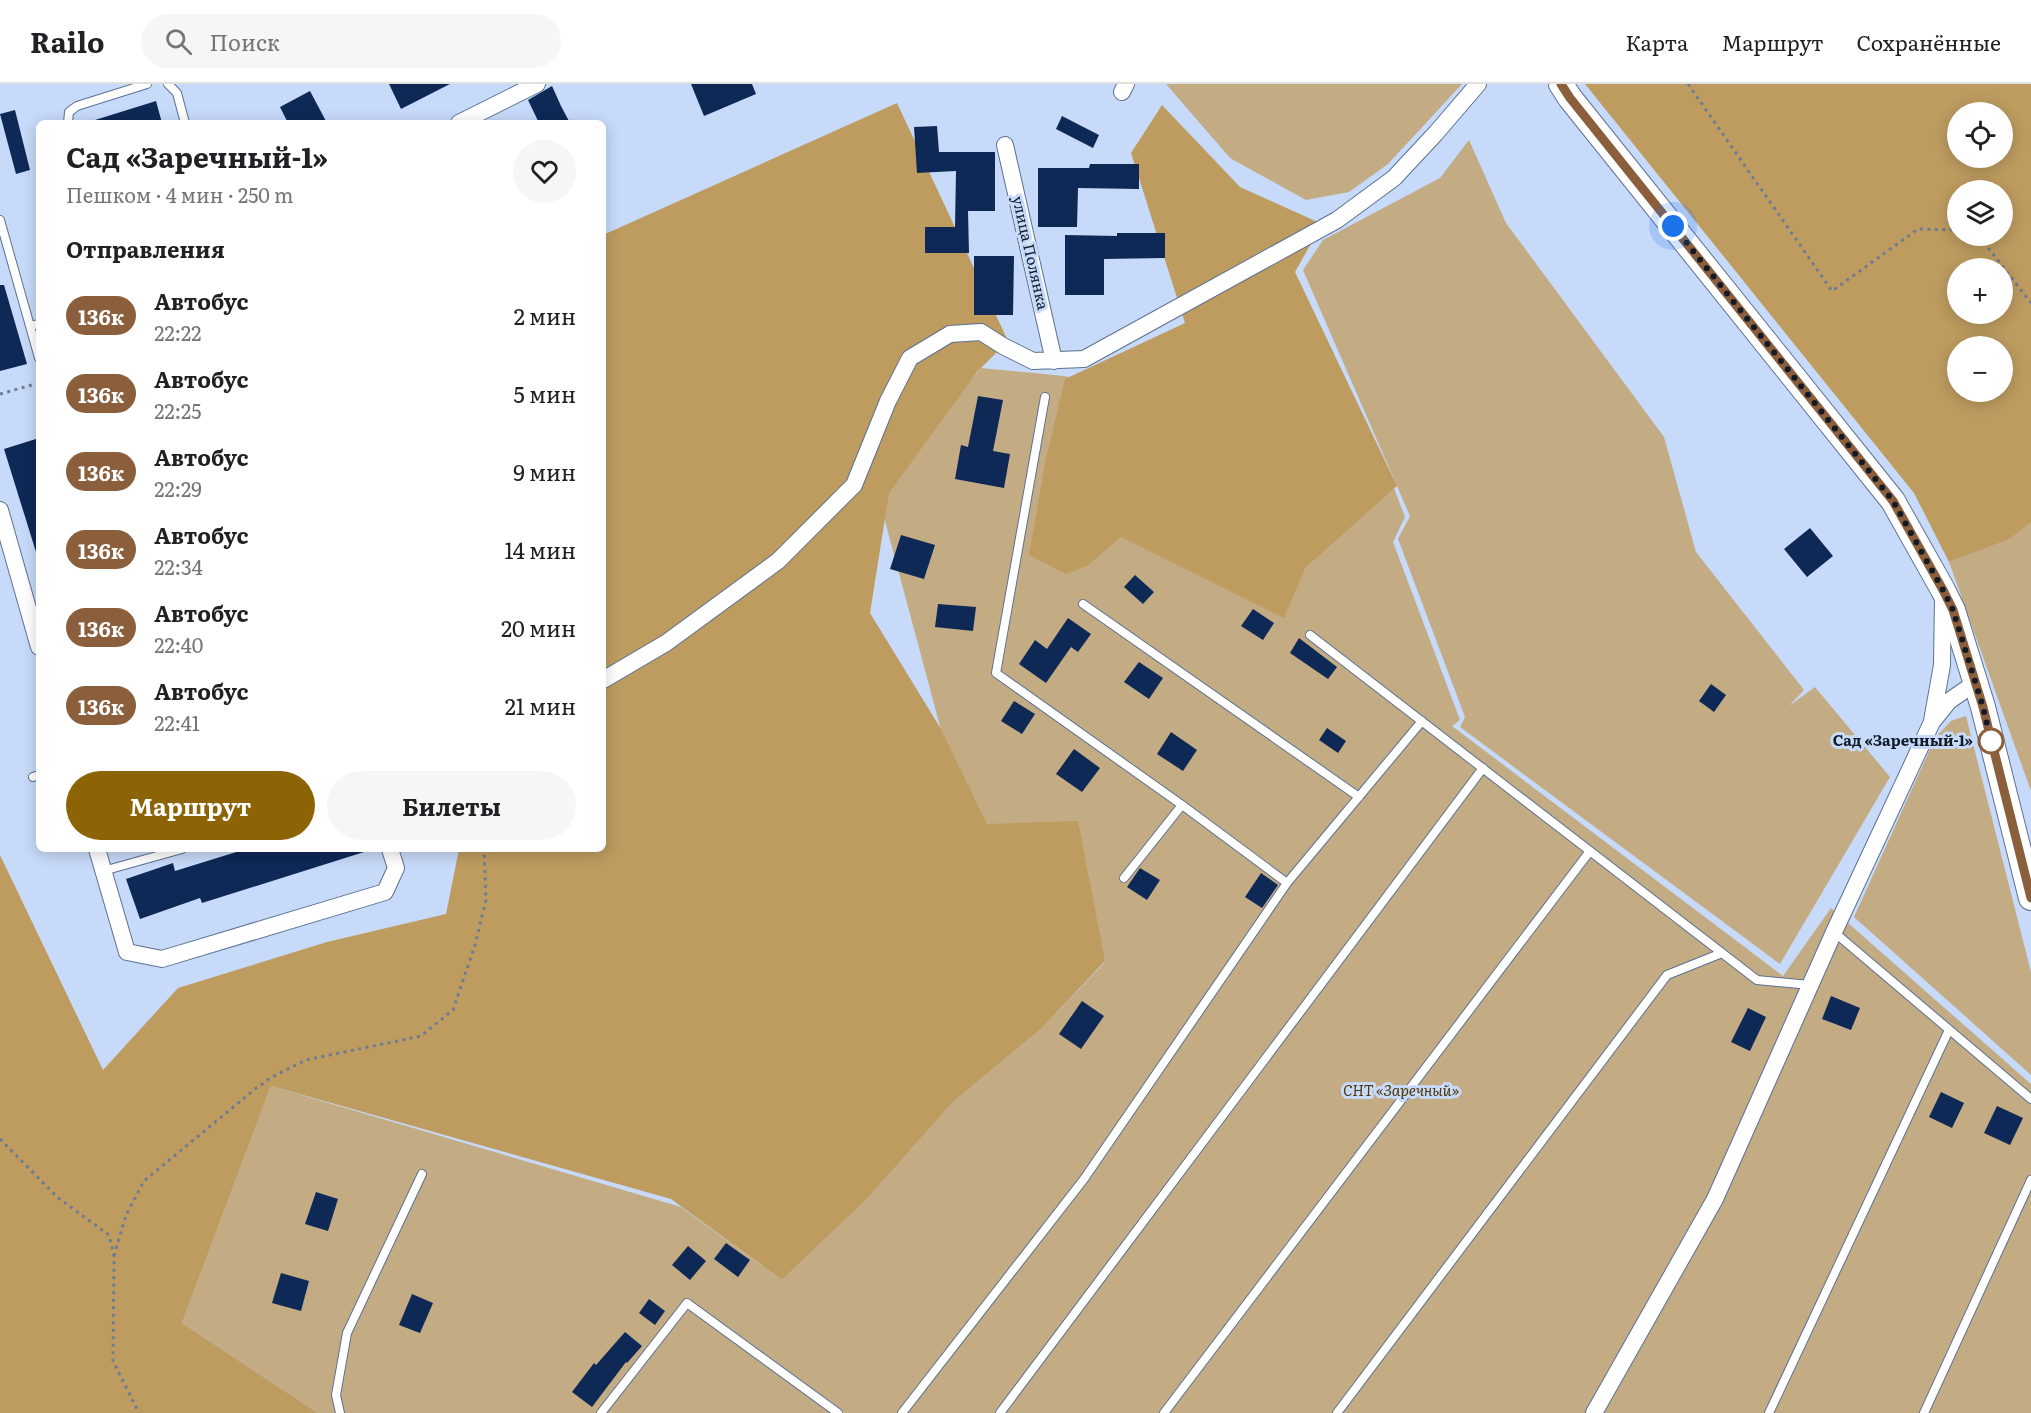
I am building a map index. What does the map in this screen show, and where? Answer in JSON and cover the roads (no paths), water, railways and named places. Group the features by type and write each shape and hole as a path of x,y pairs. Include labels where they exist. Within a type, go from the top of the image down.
{"street":[{"path":"465,120 537,84"},
{"path":"606,678 666,643 778,561 854,485 888,401 910,358 950,334 981,332 1033,361 1084,359 1337,220 1394,178 1478,84"},
{"path":"1561,84 1893,501 1953,610 1975,683 2031,898"},
{"name":"улица Полянка","path":"1005,145 1054,361"},
{"path":"0,510 36,636"},
{"path":"1594,1413 1715,1199 1834,932 1932,722 1942,665 1943,590"},
{"path":"1932,722 1950,701 1975,683"},
{"path":"98,852 127,952 162,959 385,892 396,868 391,852"}],"lane":[{"path":"68,120 69,112 77,106 147,84"},
{"path":"168,84 177,93 184,120"},
{"path":"0,220 34,325"},
{"path":"1045,397 996,673 1182,805 1287,884"},
{"path":"1083,604 1359,797"},
{"path":"1310,635 1757,980 1810,985"},
{"path":"902,1413 1084,1179 1287,884 1422,721"},
{"path":"1000,1413 1483,768"},
{"path":"1125,878 1182,805"},
{"path":"1164,1413 1590,851"},
{"path":"103,871 171,852"},
{"path":"1834,932 2031,1099"},
{"path":"1338,1413 1667,975 1722,952"},
{"path":"1769,1413 1950,1030"},
{"path":"340,1413 336,1395 347,1333 422,1174"},
{"path":"1924,1413 2031,1180"},
{"path":"601,1413 687,1303 838,1413"}],"place":[{"name":"Сад «Заречный-1»","path":"1991,741"}],"park label":[{"name":"СНТ «Заречный»","path":"1401,1091"}]}
